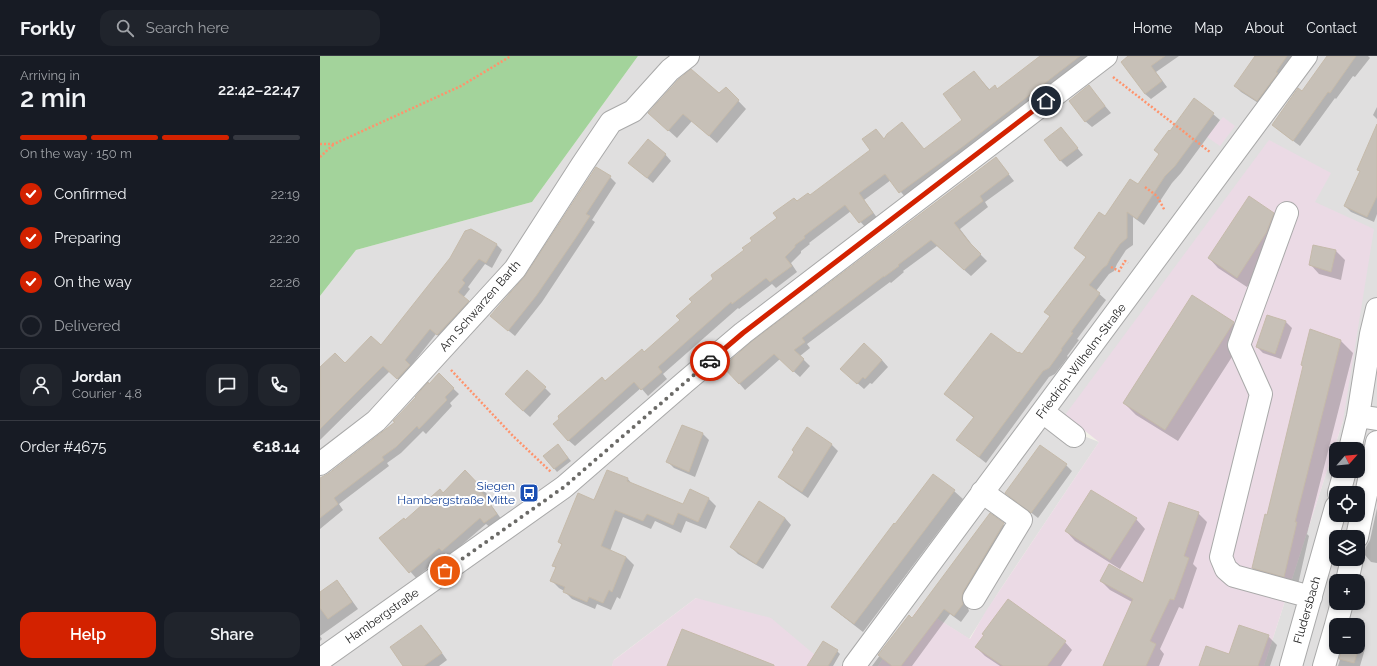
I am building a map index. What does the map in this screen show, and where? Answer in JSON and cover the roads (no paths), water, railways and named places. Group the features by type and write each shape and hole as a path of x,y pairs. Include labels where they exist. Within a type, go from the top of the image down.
{"street":[{"name":"Am Schwarzen Barth","path":"320,464 376,421 515,269 611,122 633,111 670,70 688,56"},
{"name":"Friedrich-Wilhelm-Straße","path":"854,666 982,492 1227,165 1306,56"},
{"name":"Hambergstraße","path":"320,660 564,487 743,333 1101,60"},
{"path":"1287,213 1239,345 1261,394 1221,557 1226,569 1234,576 1311,597"},
{"path":"1354,442 1368,418 1371,334 1377,309"},
{"path":"1043,412 1074,436"},
{"path":"1358,530 1377,442"},
{"path":"974,598 1021,520 982,492"},
{"name":"Fludersbach","path":"1291,666 1332,522"},
{"path":"1324,666 1329,649"}],"place":[{"name":"Siegen Hambergstraße Mitte","path":"529,493"}]}
